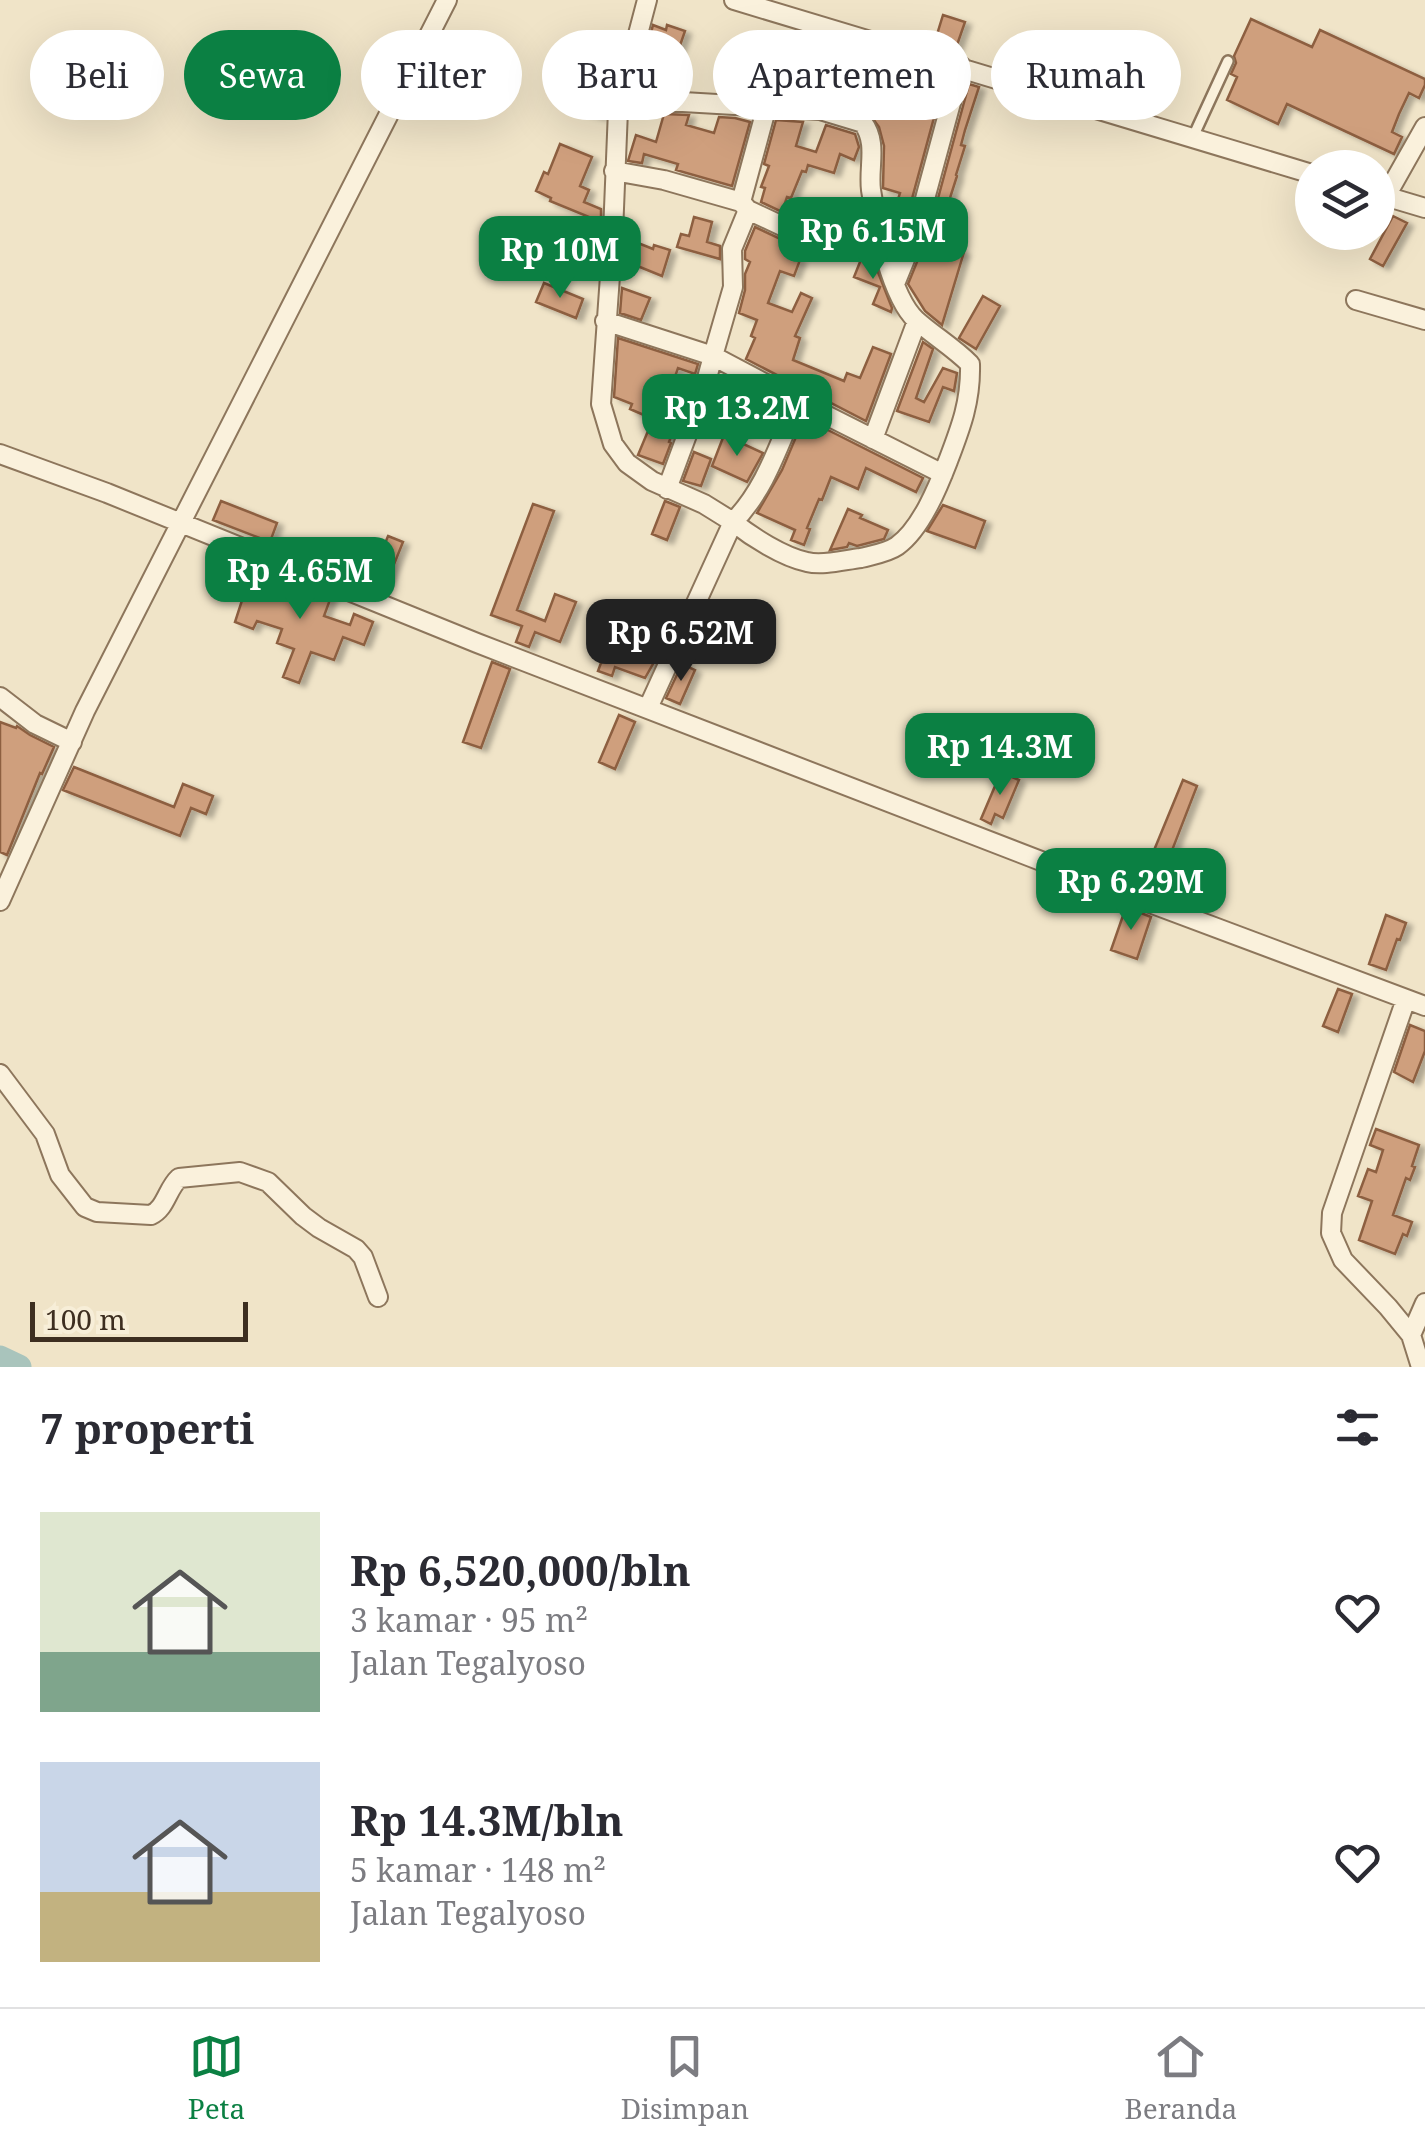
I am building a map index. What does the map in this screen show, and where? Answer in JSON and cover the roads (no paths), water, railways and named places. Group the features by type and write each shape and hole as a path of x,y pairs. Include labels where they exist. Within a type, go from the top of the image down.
{"street":[{"path":"0,902 84,712 447,0"},
{"path":"639,30 647,0"},
{"path":"734,0 837,30"},
{"path":"971,69 1295,169"},
{"path":"617,120 601,404 613,444 627,463 667,489 704,504 768,546 808,563 875,555 897,547 920,521 943,474 971,390 970,364 911,315 895,284 877,225 870,184 872,139 866,126 856,120"},
{"path":"667,489 704,389 733,287 732,248 764,120"},
{"path":"895,284 916,232 946,120"},
{"path":"1395,174 1425,127"},
{"path":"614,172 664,180 744,206 795,232"},
{"path":"1395,199 1425,208"},
{"path":"1356,300 1425,320"},
{"path":"605,321 713,356 943,474"},
{"path":"874,439 917,321"},
{"path":"648,708 733,522 762,484 798,401"},
{"path":"0,454 1142,900 1425,1006"},
{"path":"0,697 35,724 72,742"},
{"path":"1406,999 1332,1212 1331,1232 1342,1260 1410,1335 1421,1367"},
{"path":"0,1076 45,1134 60,1175 85,1207 97,1212 151,1215 158,1211 169,1189 180,1178 240,1172 255,1176 268,1182 319,1228 356,1250 363,1257 378,1297"},
{"path":"1410,1335 1425,1303"}],"lane":[{"path":"1193,137 1228,60"},
{"path":"1142,900 1156,868"}],"waterway":[{"path":"0,1358 19,1367"}]}
